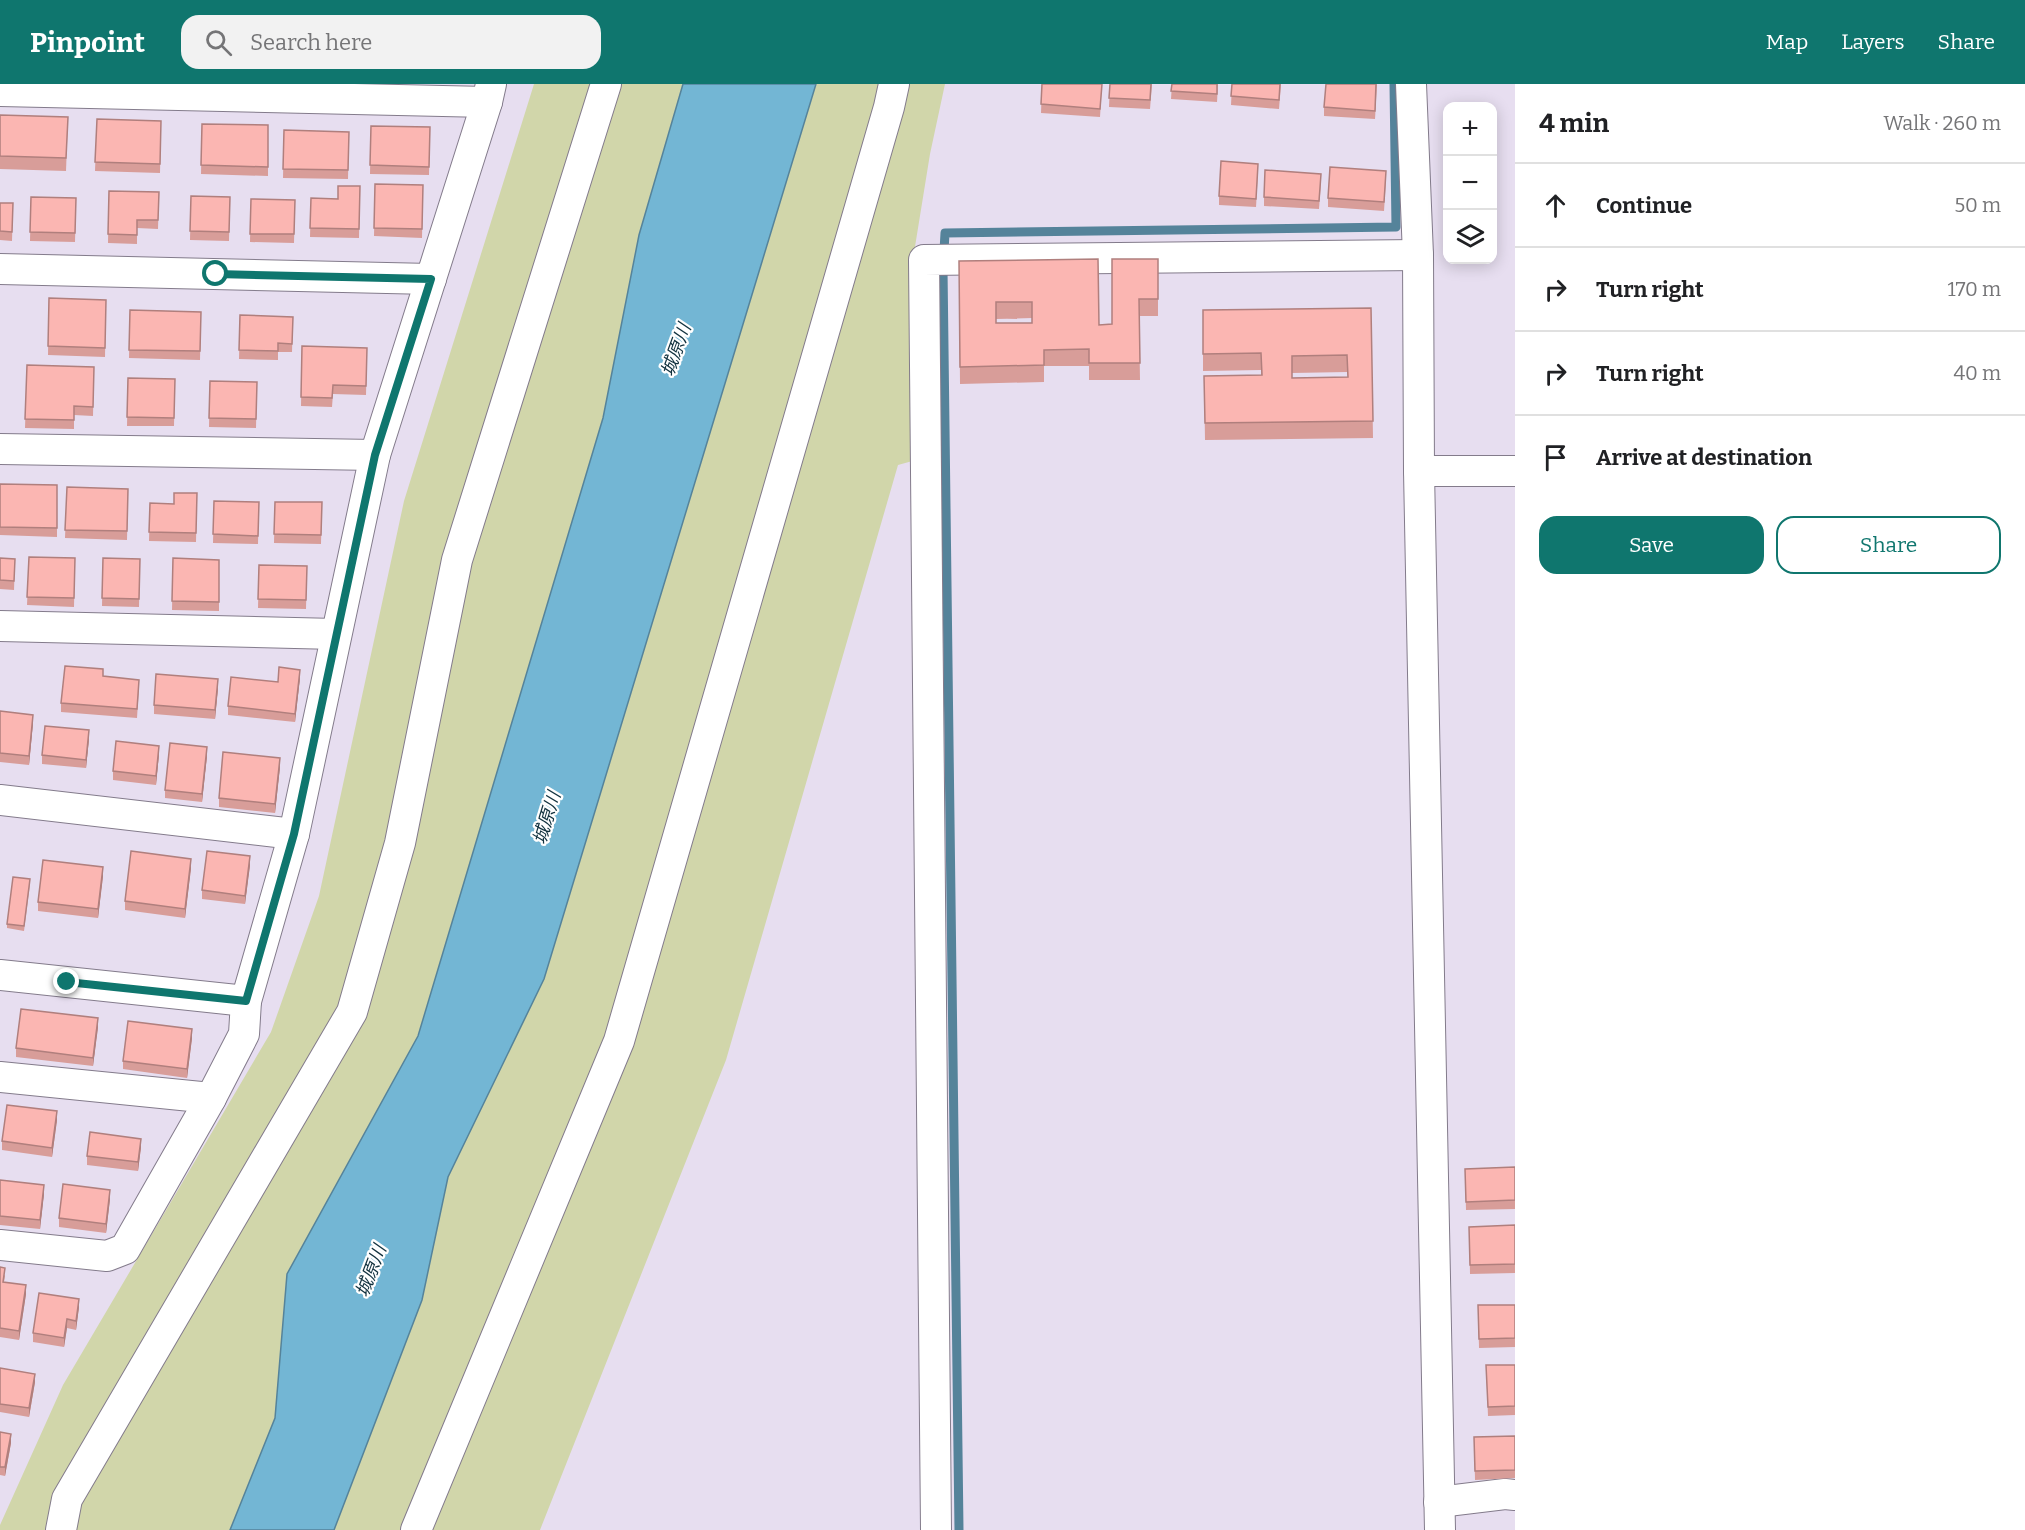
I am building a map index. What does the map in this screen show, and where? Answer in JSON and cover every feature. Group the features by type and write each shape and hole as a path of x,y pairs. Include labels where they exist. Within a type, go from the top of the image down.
{"street":[{"path":"61,1530 67,1499 352,1012 400,843 457,560 606,84"},
{"path":"416,1530 619,1041 890,107 894,84"},
{"path":"1411,84 1418,255 1419,471 1440,1516 1505,1494 1515,1495"},
{"path":"0,91 489,93 375,455 294,834 246,1001 244,1034 211,1098 125,1249 107,1256 0,1245"},
{"path":"936,1530 938,260 1418,255"},
{"path":"0,269 431,279"},
{"path":"0,449 375,455"},
{"path":"1419,471 1515,471"},
{"path":"0,627 336,634"},
{"path":"0,800 294,834"},
{"path":"0,975 246,1001"},
{"path":"0,1077 211,1098"}],"green space":[{"path":"534,84 683,84 639,235 603,418 418,1036 287,1274 275,1418 230,1530 0,1530 0,1525 63,1385 271,1032 319,896 404,501"},
{"path":"816,84 945,84 930,154 913,259 916,460 898,465 726,1060 540,1530 334,1530 422,1300 448,1177 544,979"}],"water":[{"name":"城原川","path":"683,84 816,84 544,979 448,1177 422,1300 334,1530 230,1530 275,1418 287,1274 418,1036 603,418 639,235"}],"building":[{"path":"1042,84 1102,84 1100,109 1041,104"},
{"path":"1110,84 1151,84 1150,100 1109,98"},
{"path":"1172,84 1217,84 1217,94 1171,91"},
{"path":"1232,84 1280,84 1279,100 1231,96"},
{"path":"1326,84 1376,84 1375,111 1324,107"},
{"path":"0,115 68,117 66,158 0,156"},
{"path":"97,119 161,121 160,164 95,162"},
{"path":"202,124 268,125 268,167 201,165"},
{"path":"371,126 430,127 429,167 370,165"},
{"path":"284,130 349,132 348,170 283,169"},
{"path":"1221,161 1258,164 1256,199 1219,196"},
{"path":"1330,167 1386,171 1384,202 1328,198"},
{"path":"1265,170 1321,174 1319,201 1264,197"},
{"path":"375,184 423,185 422,229 374,228"},
{"path":"338,186 360,186 359,229 310,228 311,198 338,199"},
{"path":"109,191 159,192 158,220 137,220 137,235 108,234"},
{"path":"191,196 230,197 229,232 190,231"},
{"path":"31,197 76,198 75,233 30,232"},
{"path":"251,199 295,200 294,234 250,234"},
{"path":"0,203 13,203 12,232 0,231"},
{"path":"1098,259 1099,325 1112,324 1112,259 1158,259 1158,299 1139,299 1140,363 1089,363 1089,349 1044,350 1044,365 960,367 959,261","holes":["996,302 1032,302 1032,323 996,323"]},
{"path":"49,298 106,300 105,348 48,346"},
{"path":"1371,308 1373,421 1205,423 1204,376 1262,375 1261,353 1203,354 1203,310","holes":["1347,355 1348,377 1292,378 1292,356"]},
{"path":"130,310 201,312 200,351 129,350"},
{"path":"240,315 293,317 292,344 278,343 278,351 239,350"},
{"path":"302,346 367,348 366,386 333,385 332,398 301,397"},
{"path":"27,365 94,367 93,407 74,406 74,420 25,419"},
{"path":"128,378 175,379 174,418 127,417"},
{"path":"210,381 257,382 256,419 209,418"},
{"path":"0,484 57,485 57,528 0,527"},
{"path":"67,487 128,489 127,531 65,530"},
{"path":"174,493 197,493 196,533 149,532 150,503 174,504"},
{"path":"214,501 259,502 258,536 213,534"},
{"path":"275,502 322,502 321,535 274,534"},
{"path":"29,557 75,558 74,598 27,597"},
{"path":"0,558 15,559 14,581 0,580"},
{"path":"103,558 140,559 139,599 102,598"},
{"path":"173,558 219,560 219,602 172,601"},
{"path":"259,565 307,566 306,600 258,599"},
{"path":"65,666 103,669 103,676 139,680 137,709 61,703"},
{"path":"279,667 300,670 295,714 228,706 231,677 278,682"},
{"path":"156,674 218,679 215,710 154,705"},
{"path":"0,711 33,715 29,756 0,753"},
{"path":"45,726 89,730 86,760 42,755"},
{"path":"116,741 159,746 156,776 113,771"},
{"path":"170,743 207,747 202,794 165,790"},
{"path":"223,752 280,758 275,804 219,798"},
{"path":"131,851 191,859 185,909 125,901"},
{"path":"207,851 250,856 245,896 202,890"},
{"path":"43,860 103,867 98,909 38,902"},
{"path":"13,877 30,879 24,926 7,924"},
{"path":"21,1009 98,1018 93,1058 16,1048"},
{"path":"128,1021 192,1029 187,1069 123,1061"},
{"path":"7,1105 57,1111 52,1148 2,1141"},
{"path":"90,1132 141,1139 138,1162 87,1156"},
{"path":"1515,1167 1515,1200 1466,1202 1465,1169"},
{"path":"0,1180 44,1185 40,1220 0,1216"},
{"path":"63,1184 110,1190 106,1224 59,1218"},
{"path":"1515,1225 1515,1264 1470,1265 1469,1227"},
{"path":"0,1267 5,1268 3,1282 26,1285 19,1331 0,1328"},
{"path":"39,1293 79,1299 76,1321 67,1319 64,1338 33,1333"},
{"path":"1478,1305 1515,1305 1515,1338 1479,1339"},
{"path":"1486,1365 1515,1365 1515,1406 1488,1407"},
{"path":"0,1368 35,1374 29,1408 0,1404"},
{"path":"0,1432 11,1434 5,1467 0,1467"},
{"path":"1515,1436 1515,1470 1475,1471 1474,1437"}],"waterway":[{"path":"959,1530 943,269 945,233 1396,227 1394,84"}],"route":[{"path":"67,982 246,1001 294,834 375,455 431,279 216,274"}]}
